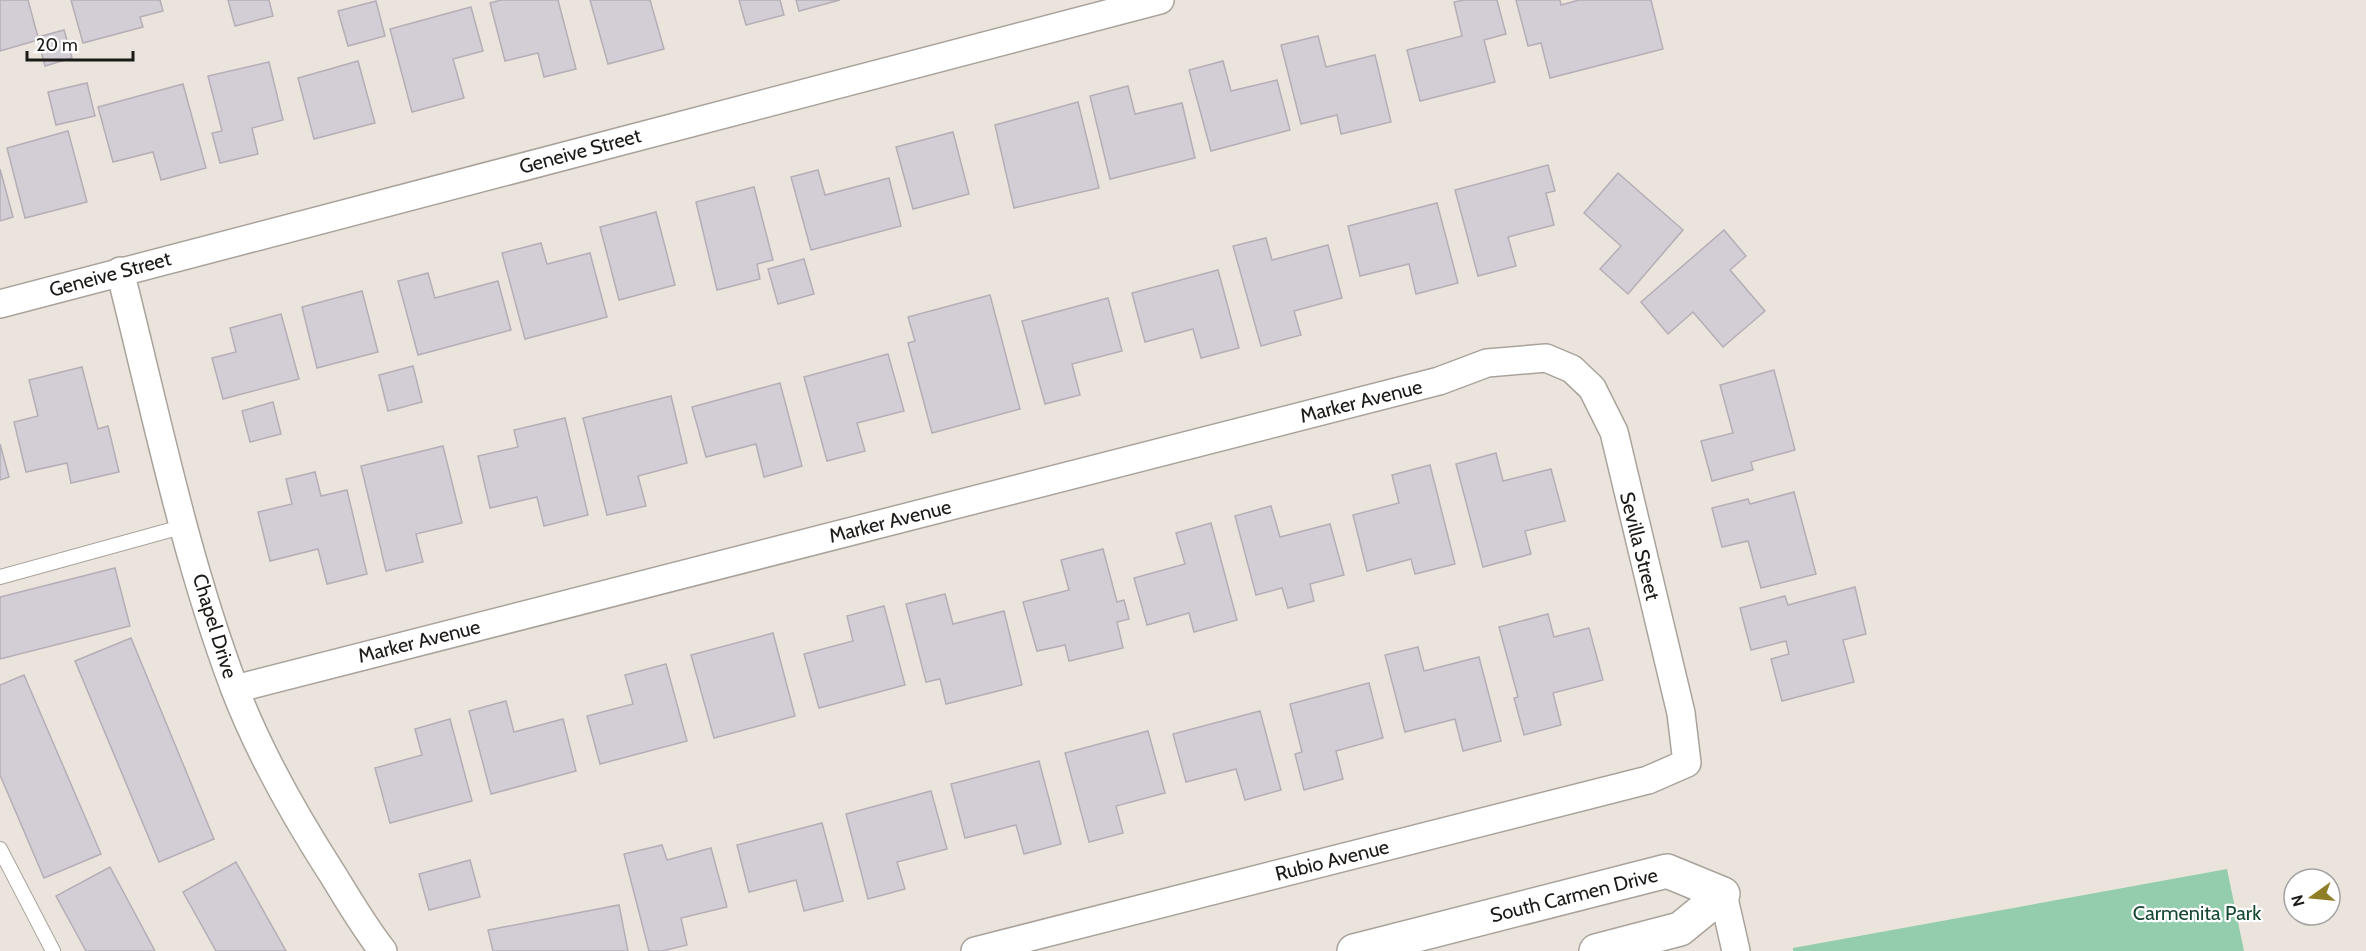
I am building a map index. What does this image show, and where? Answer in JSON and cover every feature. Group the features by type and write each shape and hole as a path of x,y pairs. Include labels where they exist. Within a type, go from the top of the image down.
{"street":[{"name":"Geneive Street","path":"0,304 1158,0"},
{"name":"Chapel Drive","path":"120,271 185,526 215,632 235,689 259,745 300,825 383,951"},
{"name":"Marker Avenue","path":"235,689 1439,381 1487,363 1546,358"},
{"name":"Sevilla Street","path":"1546,358 1572,369 1592,388 1614,432 1681,713 1686,763"},
{"name":"Rubio Avenue","path":"975,951 1648,780 1686,763"},
{"name":"South Carmen Drive","path":"1354,951 1667,871 1723,894"},
{"path":"1596,951 1680,929 1723,894 1736,951"}],"lane":[{"path":"0,577 185,526"},
{"path":"0,849 53,951"}],"green space":[{"name":"Carmenita Park","path":"2227,869 2244,951 1793,951 1793,948"}],"building":[{"path":"0,0 28,0 38,37 64,30 72,58 45,66 38,40 0,51"},
{"path":"71,0 160,0 163,11 140,17 143,27 83,43"},
{"path":"228,0 269,0 273,16 235,26"},
{"path":"501,0 558,0 576,69 544,77 538,53 505,61 490,3"},
{"path":"590,0 650,0 664,49 608,64"},
{"path":"739,0 780,0 784,15 746,25"},
{"path":"796,0 840,0 799,11"},
{"path":"1497,0 1506,34 1484,40 1495,82 1420,101 1407,50 1462,36 1454,2"},
{"path":"1516,0 1560,0 1561,5 1579,0 1651,0 1663,49 1550,78 1541,43 1528,46"},
{"path":"376,1 385,36 348,46 338,11"},
{"path":"471,7 483,51 453,59 464,98 412,112 390,29"},
{"path":"1318,36 1326,67 1375,55 1391,122 1341,134 1337,115 1301,124 1281,45"},
{"path":"358,61 375,123 314,139 298,78"},
{"path":"1223,61 1231,91 1277,80 1290,130 1211,151 1189,70"},
{"path":"269,62 283,120 252,128 258,154 220,163 212,133 222,131 208,76"},
{"path":"87,83 95,116 56,125 48,92"},
{"path":"183,84 206,168 161,180 153,152 113,162 98,107"},
{"path":"1128,86 1135,114 1182,103 1195,158 1110,179 1090,96"},
{"path":"1078,102 1099,188 1014,208 995,125"},
{"path":"68,131 87,202 25,218 7,148"},
{"path":"953,132 969,194 913,209 896,147"},
{"path":"1548,165 1555,191 1546,193 1554,225 1508,237 1516,266 1478,276 1455,190"},
{"path":"0,169 13,217 0,221"},
{"path":"818,170 825,195 889,178 901,226 811,250 791,177"},
{"path":"1618,173 1683,230 1628,294 1600,269 1621,246 1584,213"},
{"path":"754,187 773,260 757,264 760,279 717,290 696,202"},
{"path":"1437,203 1458,283 1416,294 1409,264 1360,276 1348,226"},
{"path":"656,212 675,285 619,300 600,227"},
{"path":"1724,230 1746,256 1730,270 1765,311 1723,347 1693,312 1668,334 1641,302"},
{"path":"1266,238 1272,260 1328,245 1342,298 1294,311 1301,335 1261,346 1233,246"},
{"path":"541,243 547,264 590,253 607,317 525,339 502,253"},
{"path":"804,259 814,294 778,304 768,269"},
{"path":"1218,270 1239,348 1201,358 1193,329 1145,342 1132,293"},
{"path":"428,273 435,298 498,281 511,330 418,355 398,281"},
{"path":"362,291 378,352 317,368 302,307"},
{"path":"990,295 1020,409 932,433 908,343 915,341 908,317"},
{"path":"1108,298 1122,351 1072,364 1080,395 1045,404 1022,321"},
{"path":"281,314 299,379 223,399 212,358 236,352 230,328"},
{"path":"888,354 904,411 857,423 865,451 827,461 804,377"},
{"path":"413,366 422,402 388,411 379,375"},
{"path":"82,367 98,429 108,426 119,472 71,483 67,463 26,472 14,422 38,416 29,380"},
{"path":"1774,370 1795,450 1751,462 1753,470 1712,481 1701,441 1733,433 1720,385"},
{"path":"780,383 802,466 764,477 756,444 706,457 692,407"},
{"path":"671,396 687,463 638,476 646,506 607,515 583,418"},
{"path":"273,402 281,434 250,442 242,411"},
{"path":"565,418 588,515 544,526 537,497 490,508 478,456 518,447 514,430"},
{"path":"0,444 9,477 0,480"},
{"path":"443,446 462,523 416,534 423,562 386,571 361,466"},
{"path":"1496,453 1503,481 1551,469 1565,521 1525,531 1531,554 1483,567 1456,464"},
{"path":"1430,465 1455,564 1415,574 1411,559 1367,571 1353,515 1399,503 1392,475"},
{"path":"315,472 321,496 347,490 367,574 327,584 318,549 270,561 258,512 292,504 286,479"},
{"path":"1794,492 1816,574 1761,588 1748,541 1722,547 1712,508 1748,499 1750,504"},
{"path":"1271,506 1280,537 1330,524 1344,575 1310,584 1314,601 1288,608 1282,588 1256,595 1235,516"},
{"path":"1211,523 1237,620 1194,632 1189,613 1147,625 1134,578 1185,564 1176,533"},
{"path":"1103,549 1117,602 1124,600 1129,619 1117,622 1123,648 1069,661 1065,645 1037,651 1023,602 1069,590 1061,560"},
{"path":"115,568 130,626 0,659 0,597"},
{"path":"1855,587 1866,634 1843,640 1854,682 1782,701 1771,659 1789,654 1786,641 1751,650 1740,608 1785,596 1788,605"},
{"path":"945,594 953,624 1004,611 1022,685 946,704 940,679 926,682 906,604"},
{"path":"884,606 905,685 819,708 804,654 853,641 847,616"},
{"path":"1548,614 1554,637 1589,628 1603,680 1553,693 1561,725 1524,735 1514,698 1518,697 1499,627"},
{"path":"773,633 795,716 714,738 691,655"},
{"path":"131,638 214,839 159,862 75,661"},
{"path":"1418,647 1424,671 1479,657 1501,741 1463,751 1455,719 1405,732 1385,655"},
{"path":"666,664 687,741 600,764 587,716 633,704 625,675"},
{"path":"24,675 101,854 44,878 0,775 0,685"},
{"path":"1369,683 1383,738 1336,751 1343,779 1304,790 1295,754 1302,752 1290,704"},
{"path":"506,701 514,732 563,719 576,771 491,794 469,711"},
{"path":"1260,711 1281,790 1245,800 1236,769 1186,782 1173,734"},
{"path":"450,719 472,801 390,823 375,768 422,755 415,729"},
{"path":"1148,731 1165,793 1116,806 1123,833 1089,842 1065,753"},
{"path":"1039,761 1061,844 1024,854 1016,825 965,838 951,784"},
{"path":"931,791 947,849 897,862 905,889 868,899 846,814"},
{"path":"822,823 843,901 804,911 796,880 749,892 737,845"},
{"path":"662,845 667,860 711,848 727,907 681,918 687,945 662,951 649,951 624,854"},
{"path":"470,860 480,897 429,910 419,874"},
{"path":"236,862 286,951 216,951 183,892"},
{"path":"110,867 155,951 86,951 56,896"},
{"path":"619,905 628,951 493,951 488,930"}]}
